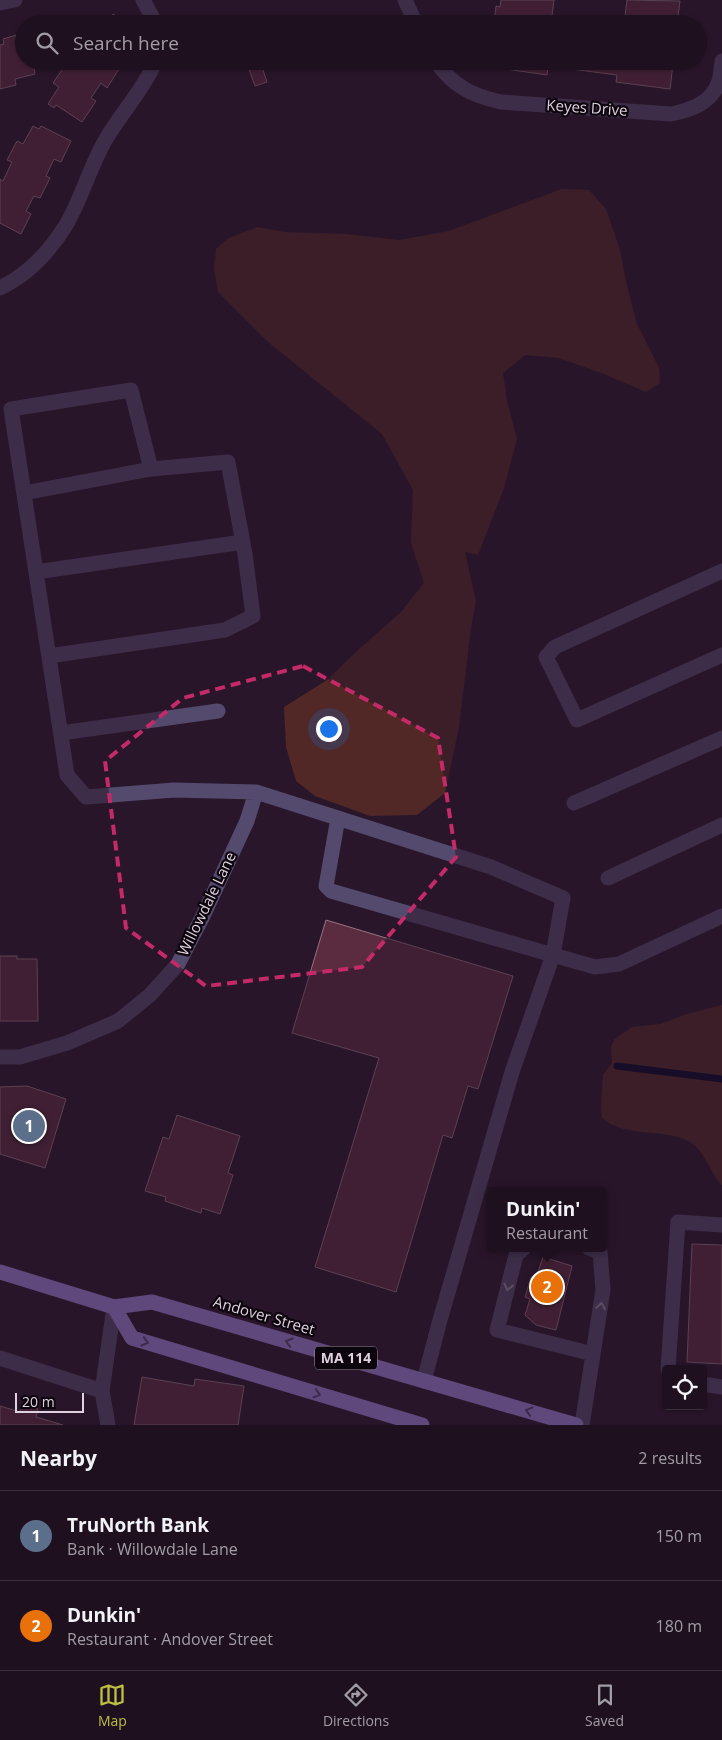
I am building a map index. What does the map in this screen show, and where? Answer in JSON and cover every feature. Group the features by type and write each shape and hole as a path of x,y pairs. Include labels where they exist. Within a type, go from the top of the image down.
{"highway":[{"name":"Andover Street","path":"0,1272 114,1308 152,1302 576,1425"},
{"path":"114,1308 132,1338 397,1422 422,1425"}],"street":[{"path":"0,3 14,0"},
{"path":"143,0 151,15"},
{"path":"405,0 412,15"},
{"name":"Keyes Drive","path":"442,70 461,88 481,98 501,102 671,114 692,109 709,98 719,82 722,61"},
{"path":"0,288 16,281 38,262 65,226 105,141 152,70"},
{"path":"151,469 131,390 11,409 67,775 86,797 174,790 256,792 491,868 563,898 553,956 512,1072 424,1381"},
{"path":"24,493 151,469 228,462 243,542 253,616 225,630 49,656"},
{"path":"36,572 243,542"},
{"path":"722,571 555,647 546,657 577,720 722,656"},
{"path":"61,734 218,710"},
{"path":"574,803 722,738"},
{"name":"Willowdale Lane","path":"0,1056 20,1057 67,1043 118,1021 150,995 178,964 202,918 247,821 256,792"},
{"path":"338,818 326,886 331,891 595,967 620,964 722,916"},
{"path":"608,878 722,825"},
{"path":"668,1365 678,1222 722,1225"},
{"path":"519,1252 516,1255 497,1330 593,1354"},
{"path":"582,1425 603,1290 600,1252"},
{"path":"108,1425 102,1391 114,1308"},
{"path":"0,1358 102,1391"},
{"path":"707,1385 722,1387"}],"highlighted area":[{"path":"303,666 438,738 456,857 362,967 206,986 126,928 105,761 183,698"}],"shaded area":[{"path":"562,189 589,190 606,209 620,250 637,324 659,368 660,383 646,392 559,358 525,355 503,373 507,401 517,439 504,488 478,555 465,552 476,601 459,727 445,793 417,815 370,816 315,796 296,781 286,747 284,707 327,680 401,612 424,583 411,543 413,490 382,434 268,342 218,292 214,269 216,249 229,238 257,227 285,232 346,234 399,240 449,231"},
{"path":"722,1005 722,1185 704,1156 690,1142 668,1135 634,1131 612,1124 602,1118 601,1105 603,1075 612,1063 611,1046 615,1039 632,1027 660,1024 687,1014"}],"building":[{"path":"501,0 554,0 552,15 495,15 496,6 500,7"},
{"path":"627,0 680,1 678,15 625,15"},
{"path":"15,35 15,70 34,70 35,74 15,79 16,85 0,89 0,45 4,44 3,39"},
{"path":"62,70 118,70 107,88 101,83 91,98 96,101 82,122 56,105 54,108 48,104 59,87 53,83"},
{"path":"249,70 263,70 267,82 255,86"},
{"path":"513,70 548,70 547,75"},
{"path":"579,70 672,70 670,89 616,82 617,75"},
{"path":"33,126 39,129 41,126 71,141 61,162 54,159 46,176 50,178 40,198 34,196 26,211 31,214 21,234 0,223 0,179 3,181 12,162 7,160 17,141 23,144"},
{"path":"326,920 513,976 478,1089 468,1086 452,1138 443,1135 396,1292 315,1267 379,1058 292,1033"},
{"path":"0,956 17,956 17,959 37,959 38,1021 0,1021"},
{"path":"27,1086 66,1099 45,1168 0,1154 0,1087"},
{"path":"177,1115 240,1136 228,1173 233,1175 220,1214 202,1208 201,1213 165,1201 166,1197 145,1191 163,1137 169,1139"},
{"path":"692,1244 722,1245 722,1364 687,1362"},
{"path":"543,1257 572,1266 556,1330 536,1325 525,1315 530,1299 525,1297 531,1277 536,1278"},
{"path":"142,1377 194,1386 195,1379 244,1386 238,1425 134,1425"},
{"path":"23,1405 38,1409 36,1417 63,1425 0,1425 0,1406 20,1412"}],"waterway":[{"path":"617,1066 722,1079"}],"place":[{"name":"TruNorth Bank","path":"29,1126"},
{"name":"Dunkin'","path":"547,1287"}]}
